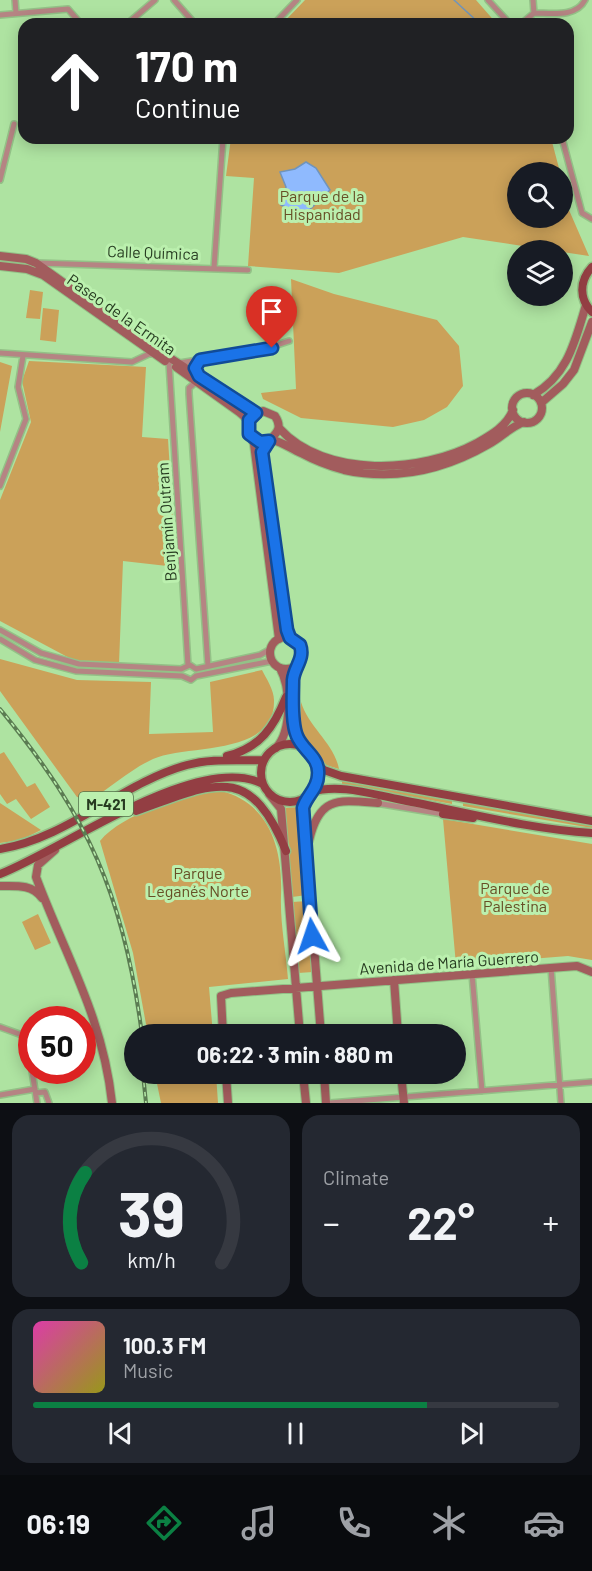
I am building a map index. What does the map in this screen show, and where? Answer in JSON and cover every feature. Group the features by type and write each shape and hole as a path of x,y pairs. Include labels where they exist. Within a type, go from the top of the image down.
{"main road":[{"name":"Paseo de la Ermita","path":"0,256 26,259 36,263 181,366 246,418 248,424"},
{"name":"Paseo de la Ermita","path":"0,266 27,269 43,276 155,354 169,363 181,366"},
{"path":"592,267 585,276 582,287 586,305 592,312"},
{"path":"279,639 252,438 248,424 256,413 271,413 277,419 279,428 300,445 334,458 384,467 410,466 461,451 503,425 519,397 545,388 566,364 586,305"},
{"path":"541,403 563,384 574,370 592,322"},
{"name":"Paseo de la Ermita","path":"197,379 256,413"},
{"path":"252,438 260,442 270,441 344,470 376,474 434,469 463,459 492,443 515,425 538,418 542,411 541,403 533,394"},
{"path":"513,410 516,418 524,422"},
{"path":"279,428 262,452 290,638"},
{"path":"299,1024 281,809 263,784 261,768 264,760 285,734 284,679 280,668 272,661 271,649 279,639 290,638 297,642 302,650 293,679 296,736 324,770 341,776 571,818 592,819"},
{"path":"280,668 289,669 297,665"},
{"path":"212,761 239,754 258,743 270,730 286,697"},
{"path":"276,748 294,745 306,749"},
{"name":"M-421","path":"0,849 20,846 43,836 177,768 212,761 264,760"},
{"path":"317,763 317,782 303,808 320,1024"},
{"path":"0,874 56,849 153,797 197,782 240,776 263,784"},
{"path":"118,816 200,789 228,786 243,791 264,808 286,851"},
{"path":"269,794 284,802 295,802 327,789 347,790 567,832 592,839"},
{"path":"306,852 312,826 321,810 338,800 378,803"},
{"path":"443,814 489,818"},
{"path":"567,832 592,833"},
{"path":"56,849 38,865 36,873 47,906 93,1011 104,1052 112,1103"},
{"path":"0,886 26,887 34,890 47,906"},
{"name":"Avenida de María Guerrero","path":"222,1024 221,996 296,987 552,967 577,966 592,972"},
{"path":"394,980 397,1024"},
{"path":"227,1084 228,1103"},
{"path":"304,1084 306,1103"},
{"path":"325,1084 328,1103"},
{"path":"402,1084 403,1100"}],"street":[{"path":"15,0 16,13"},
{"path":"134,18 155,0"},
{"path":"174,0 190,18"},
{"path":"280,18 297,0"},
{"path":"488,0 504,18"},
{"path":"533,0 534,13"},
{"path":"528,18 534,13 571,13 585,0"},
{"path":"0,15 68,9 76,18"},
{"path":"0,180 14,124"},
{"path":"214,268 223,144"},
{"path":"564,144 582,213 591,218"},
{"path":"52,274 51,266 56,262"},
{"name":"Calle Química","path":"36,263 248,270"},
{"name":"Paseo de la Ermita","path":"181,366 268,348 289,341"},
{"path":"0,353 132,362 149,354 155,354"},
{"path":"0,486 26,419 18,387 23,356"},
{"name":"Paseo de la Ermita","path":"197,362 195,368 197,379"},
{"name":"Benjamín Outram","path":"169,363 186,667 183,677"},
{"path":"170,378 181,366"},
{"name":"Benjamín Outram","path":"197,379 189,388 189,394 208,666"},
{"path":"0,630 41,652 79,664 186,667 196,672 272,661"},
{"path":"0,639 35,660 76,671 183,677 191,680 196,672 208,666 260,655 271,649"},
{"path":"347,790 378,803 443,814"},
{"path":"552,967 561,1103"},
{"path":"472,974 482,1091"},
{"path":"0,1027 18,1034"},
{"path":"328,1103 403,1100 592,1082"},
{"path":"35,1084 37,1103"},
{"path":"0,1095 45,1092 49,1103"}],"green space":[{"path":"305,0 476,0 492,18 288,18"},
{"name":"Parque de la Hispanidad","path":"230,144 553,144 557,162 507,162 507,228 573,228 573,219 589,256 573,254 573,240 507,240 507,244 463,237 339,273 248,266 254,178 226,176"},
{"path":"291,279 334,294 437,320 459,346 463,386 447,407 424,420 393,427 301,418 263,399 261,393 296,389"},
{"path":"30,290 43,292 40,319 26,318"},
{"path":"43,308 59,310 56,342 40,340"},
{"path":"29,361 146,367 142,437 168,439 176,567 123,561 119,664 75,661 0,621 0,500 31,422 22,381"},
{"path":"0,362 12,366 0,432"},
{"path":"0,659 77,680 151,682 149,734 213,732 210,682 262,670 274,696 271,718 261,731 246,740 168,754 153,759 91,800 77,797 0,691"},
{"path":"301,702 310,720 332,751 339,769 326,765 315,749 304,740 300,732"},
{"path":"4,752 27,787 35,783 50,807 31,819 16,799 7,804 0,794 0,754"},
{"path":"342,780 452,800 452,804 342,784"},
{"name":"Parque Leganés Norte","path":"221,791 238,797 262,817 270,831 279,862 281,917 288,979 209,987 212,1024 146,1024 133,953 100,841 110,831 139,814 173,801"},
{"path":"0,803 41,830 21,840 0,843"},
{"path":"463,803 592,825 592,828 463,806"},
{"path":"300,807 307,895 292,897 284,808"},
{"name":"Parque de Palestina","path":"443,819 592,844 592,960 568,956 456,965"},
{"path":"308,901 313,972 298,973 292,902"},
{"path":"38,914 51,943 35,950 22,922"},
{"path":"157,1084 217,1084 218,1103 161,1103"}],"water":[{"path":"306,162 316,168 330,190 304,215 281,205 286,187 280,172 295,169"}],"waterway":[{"path":"454,0 474,18"}],"railway":[{"path":"0,709 57,786 98,860 113,899 125,941 140,1024"},
{"path":"144,1084 146,1103"}],"route":[{"path":"272,348 200,360 195,368 199,376 256,413 249,420 249,434 260,442 269,441 262,452 287,630 290,638 300,645 302,650 293,679 296,736 314,758 318,769 317,782 306,797 303,808 312,936"}]}
